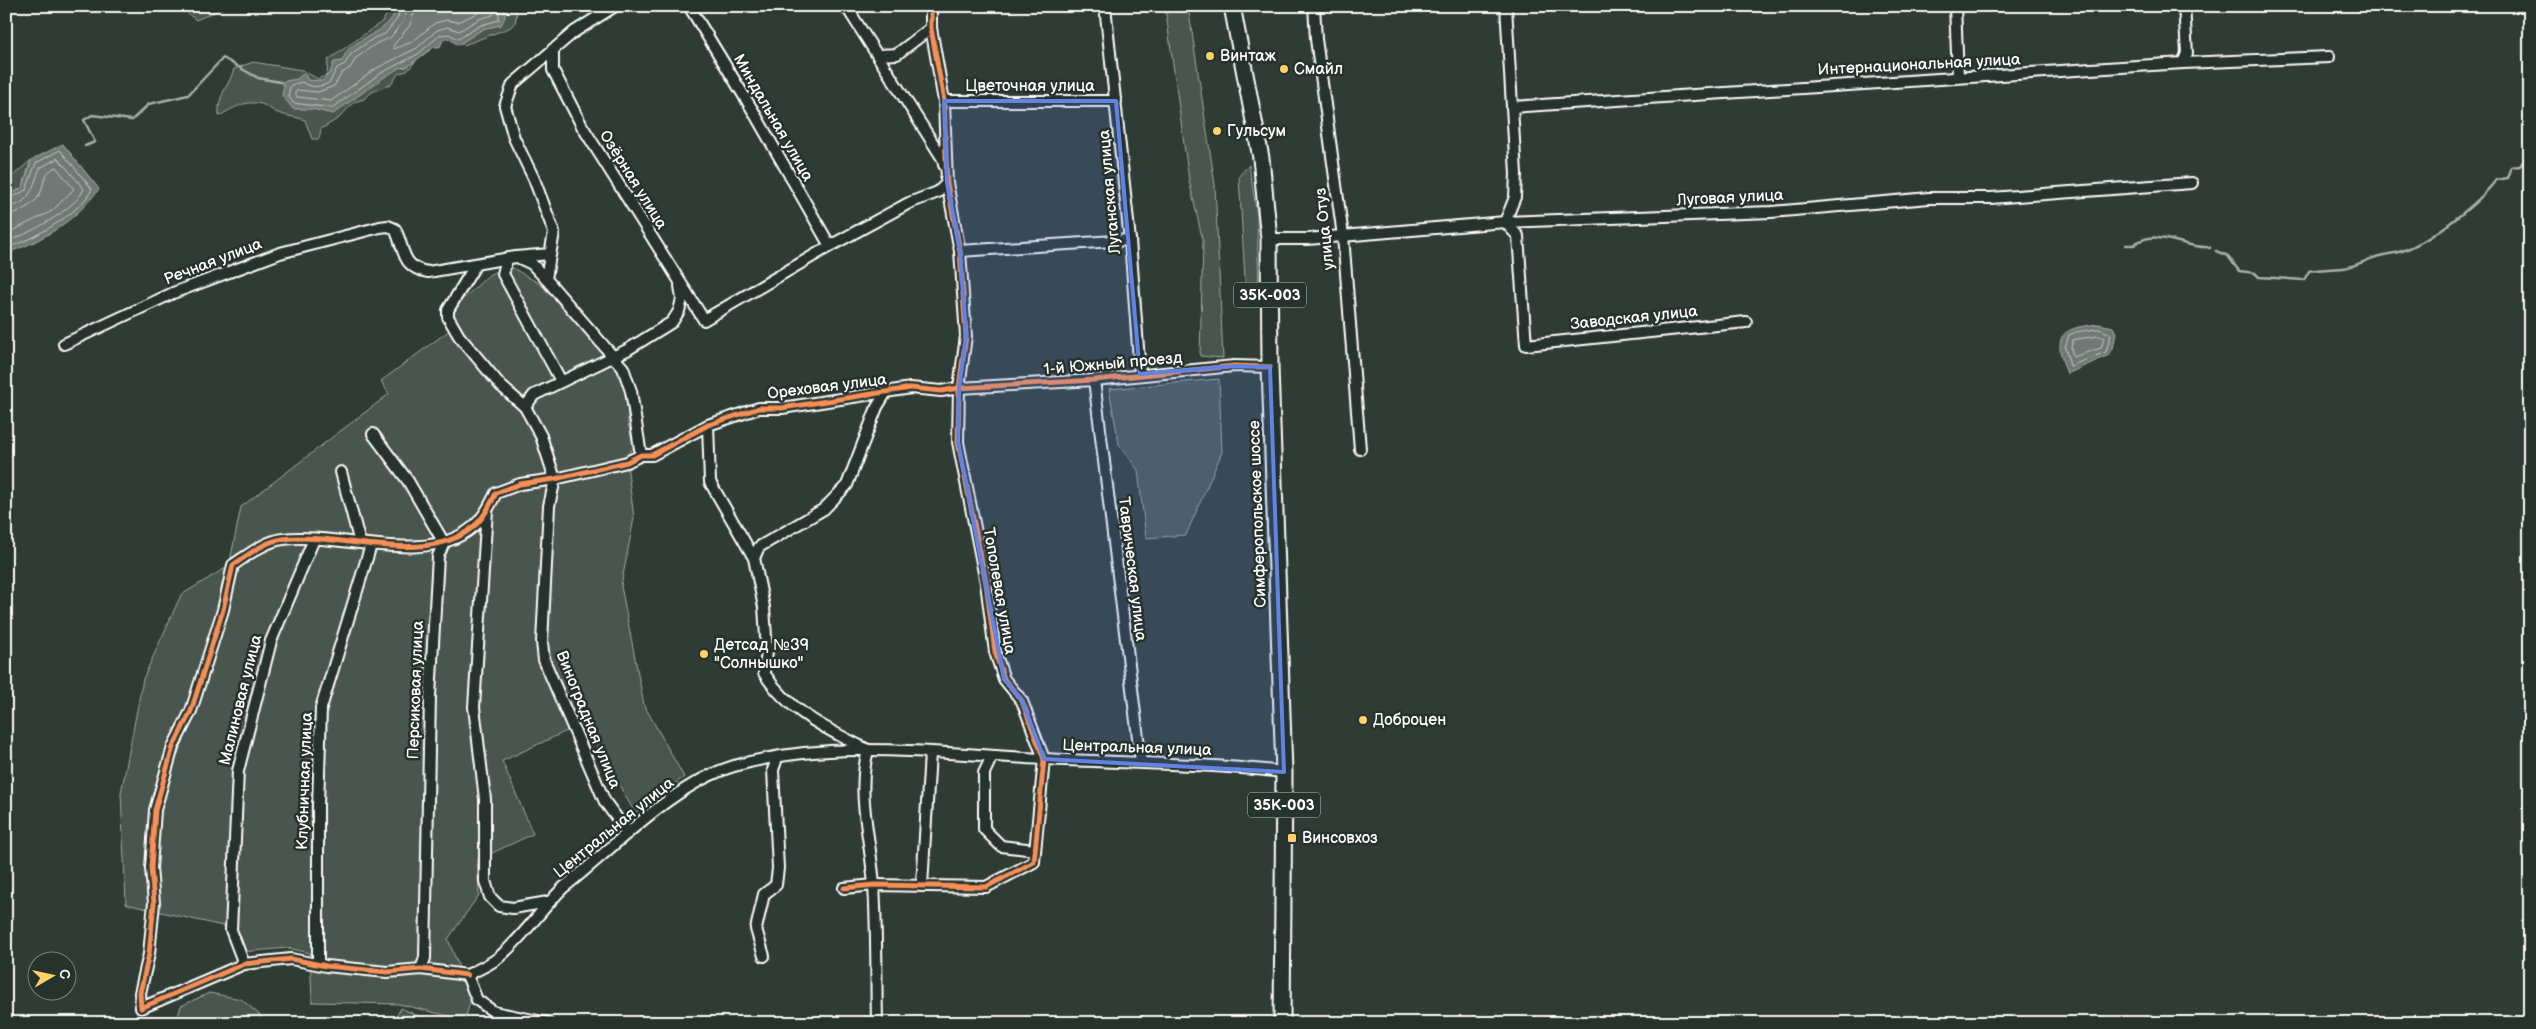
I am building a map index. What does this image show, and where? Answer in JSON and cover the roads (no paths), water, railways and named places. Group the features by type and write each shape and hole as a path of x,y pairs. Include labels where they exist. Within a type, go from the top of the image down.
{"main road":[{"name":"Симферопольское шоссе","path":"1232,6 1261,158 1269,239 1270,368 1284,772 1282,1023"}],"street":[{"path":"546,279 554,232 534,179 514,138 505,106 513,84 574,32 615,6"},
{"name":"Миндальная улица","path":"689,6 752,109 830,246"},
{"path":"846,6 943,159 947,183"},
{"path":"830,246 909,203 938,192 947,183 944,101 931,28 932,6"},
{"name":"Луганская улица","path":"1105,6 1130,240 1140,374"},
{"name":"улица Отуз","path":"1314,6 1316,39 1343,236 1360,449"},
{"path":"1504,222 1515,197 1516,174 1506,6"},
{"path":"1955,6 1958,77"},
{"path":"2183,63 2187,53 2184,6"},
{"path":"879,56 897,54 931,28"},
{"name":"Озёрная улица","path":"554,50 553,70 582,126 704,320 830,246"},
{"name":"Интернациональная улица","path":"1512,106 2183,63 2329,58"},
{"name":"Цветочная улица","path":"944,101 1116,101"},
{"name":"Тополевая улица","path":"947,183 960,251 966,336 958,388 958,442 986,584 995,652 1004,679 1022,701 1044,759"},
{"name":"Луговая улица","path":"1269,239 1343,236 1504,222 1771,212 1929,198 1992,198 2192,183"},
{"name":"Заводская улица","path":"1504,222 1518,236 1526,345 1746,322"},
{"name":"Речная улица","path":"64,344 182,290 280,253 380,227 388,226 395,229 408,263 416,270 428,272 476,264"},
{"path":"960,251 1130,240"},
{"path":"550,254 476,264 448,310 448,318 459,336 500,386 525,407 541,436 556,479"},
{"path":"512,258 532,264 623,368 631,391 641,455"},
{"path":"512,258 503,274 561,381"},
{"path":"525,407 534,395 613,356 672,322 679,311 682,299 680,282"},
{"name":"1-й Южный проезд","path":"958,388 1094,380 1234,366 1270,368"},
{"name":"Таврическая улица","path":"1094,380 1141,762"},
{"name":"Ореховая улица","path":"244,964 141,1008 140,993 149,954 154,903 151,868 155,810 173,747 191,711 223,610 233,565 256,549 282,539 314,539 398,547 444,542 473,528 487,510 496,493 520,484 556,479 627,462 641,455 652,455 708,425 759,408 782,408 885,394 911,388 941,391 958,388"},
{"path":"754,558 759,547 824,509 847,485 877,407 885,394"},
{"name":"Центральная улица","path":"708,425 710,482 754,558 764,606 767,652 764,673 776,692 799,712 830,732 868,750"},
{"path":"373,434 408,481 444,542"},
{"path":"341,472 360,543"},
{"name":"Виноградная улица","path":"556,479 549,506 542,642 544,660 605,802 628,833"},
{"path":"487,510 474,707 485,799 486,881 490,897 499,906 513,908 548,902"},
{"name":"Малиновая улица","path":"244,964 231,930 238,771 271,641 314,539"},
{"name":"Персиковая улица","path":"421,969 426,958 432,641 438,556 444,542"},
{"name":"Клубничная улица","path":"318,964 318,806 321,708 371,545"},
{"path":"868,750 864,767 865,828 874,884 877,1023"},
{"name":"Центральная улица","path":"467,975 496,959 510,947 548,902 679,792 733,766 777,758 868,750 1141,762 1284,772"},
{"path":"922,886 930,753"},
{"path":"992,756 984,773 984,829 1001,846 1034,850"},
{"path":"764,956 756,929 764,894 776,885 778,868 773,770 777,758"},
{"path":"844,888 874,884 986,887 1034,862 1044,759"},
{"path":"244,964 291,959 387,972 421,969 467,975 477,1000 494,1012 548,1023"}],"water":[{"path":"397,6 504,6 505,17 501,25 483,29 458,45 448,38 443,40 440,47 434,47 407,67 399,68 383,78 333,114 312,109 293,109 282,95 284,85 280,82 297,79 304,73 308,80 322,81 330,73 334,62 342,61 347,51 355,44 389,22"},
{"path":"63,144 99,189 80,211 69,220 32,243 6,253 6,197 23,187 31,160"},
{"path":"2099,324 2113,327 2116,333 2113,349 2109,355 2067,374 2060,350 2060,342 2063,336 2075,328"}],"waterway":[{"path":"85,146 95,142 84,120 92,115 132,120 149,104 188,95 223,58 258,78 280,82"},
{"path":"2216,251 2228,256 2239,271 2255,273 2259,277 2304,280 2309,271 2347,267 2376,257 2399,252 2414,246 2453,221 2478,200 2496,180 2507,178 2511,167 2520,166 2530,152"},
{"path":"2126,245 2134,245 2152,238 2161,238 2201,247 2210,247"}],"place":[{"name":"Винтаж","path":"1210,56"},
{"name":"Смайл","path":"1284,69"},
{"name":"Гульсум","path":"1217,131"},
{"name":"Детсад №39 \"Солнышко\"","path":"704,654"},
{"name":"Доброцен","path":"1363,720"},
{"name":"Винсовхоз","path":"1292,838"}]}
